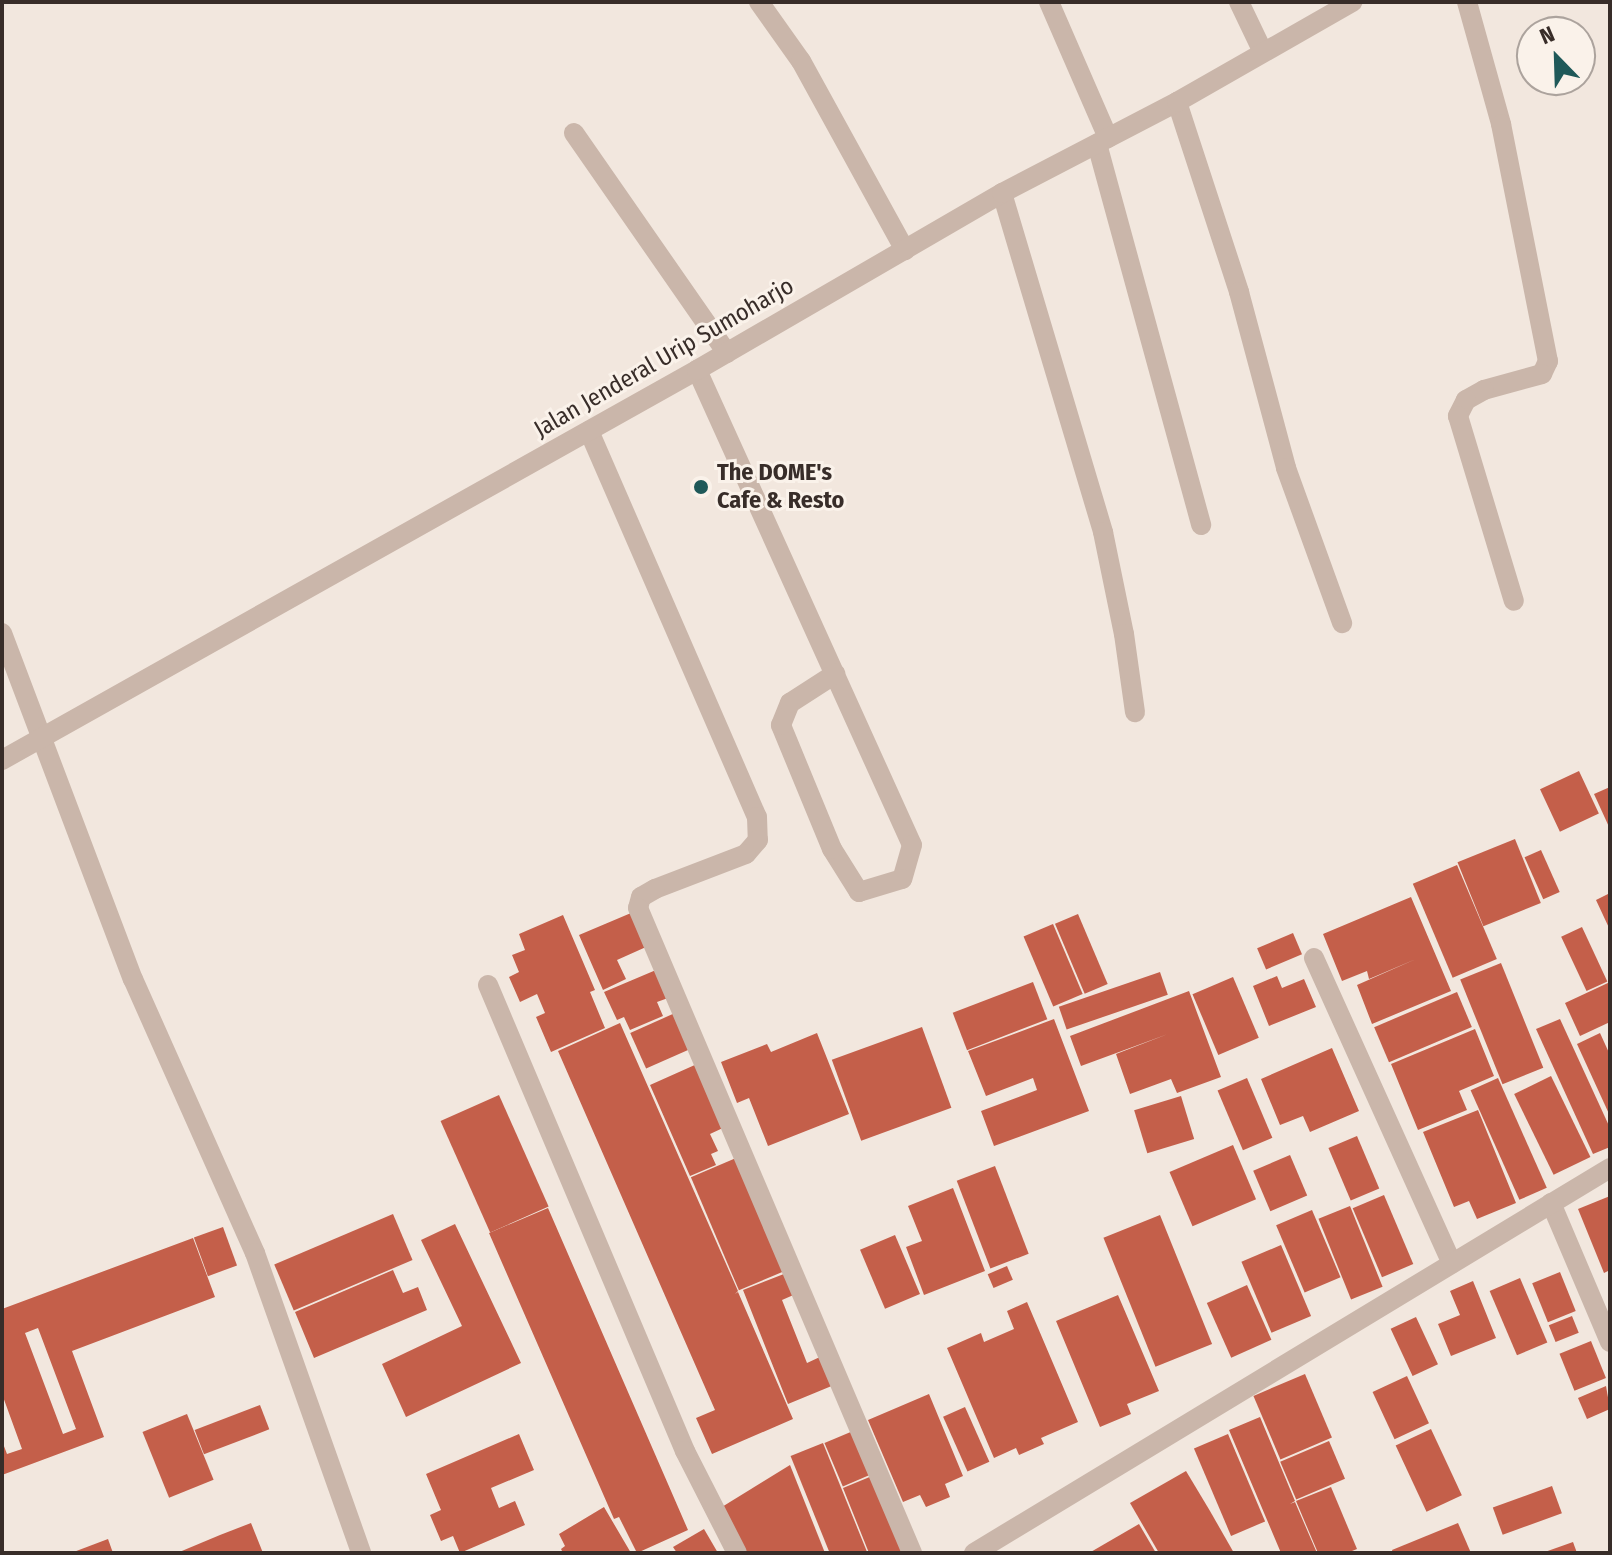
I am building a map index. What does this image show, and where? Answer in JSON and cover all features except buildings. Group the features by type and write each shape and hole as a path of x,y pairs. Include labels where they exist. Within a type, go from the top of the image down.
{"street":[{"path":"759,2 801,61 905,250"},
{"path":"1049,2 1102,141 1201,525"},
{"path":"1239,2 1263,52"},
{"name":"Jalan Jenderal Urip Sumoharjo","path":"2,760 727,353 1002,193 1177,102 1352,2"},
{"path":"1467,2 1501,124 1548,361 1542,374 1484,390 1466,400 1458,416 1514,601"},
{"path":"1177,102 1239,292 1286,468 1342,623"},
{"path":"574,133 727,353"},
{"path":"1002,193 1103,532 1124,634 1135,712"},
{"path":"697,370 835,674 912,845 902,879 859,892 832,849 781,725 790,703 835,674"},
{"path":"589,431 757,817 758,840 746,854 641,897 638,908 912,1553"},
{"path":"2,633 133,979 255,1253 361,1553"},
{"path":"1314,958 1452,1263"},
{"path":"488,985 685,1451 737,1553"},
{"path":"974,1553 1610,1168"},
{"path":"1551,1203 1610,1342"}],"place":[{"name":"The DOME's Cafe & Resto","path":"701,487"}]}
